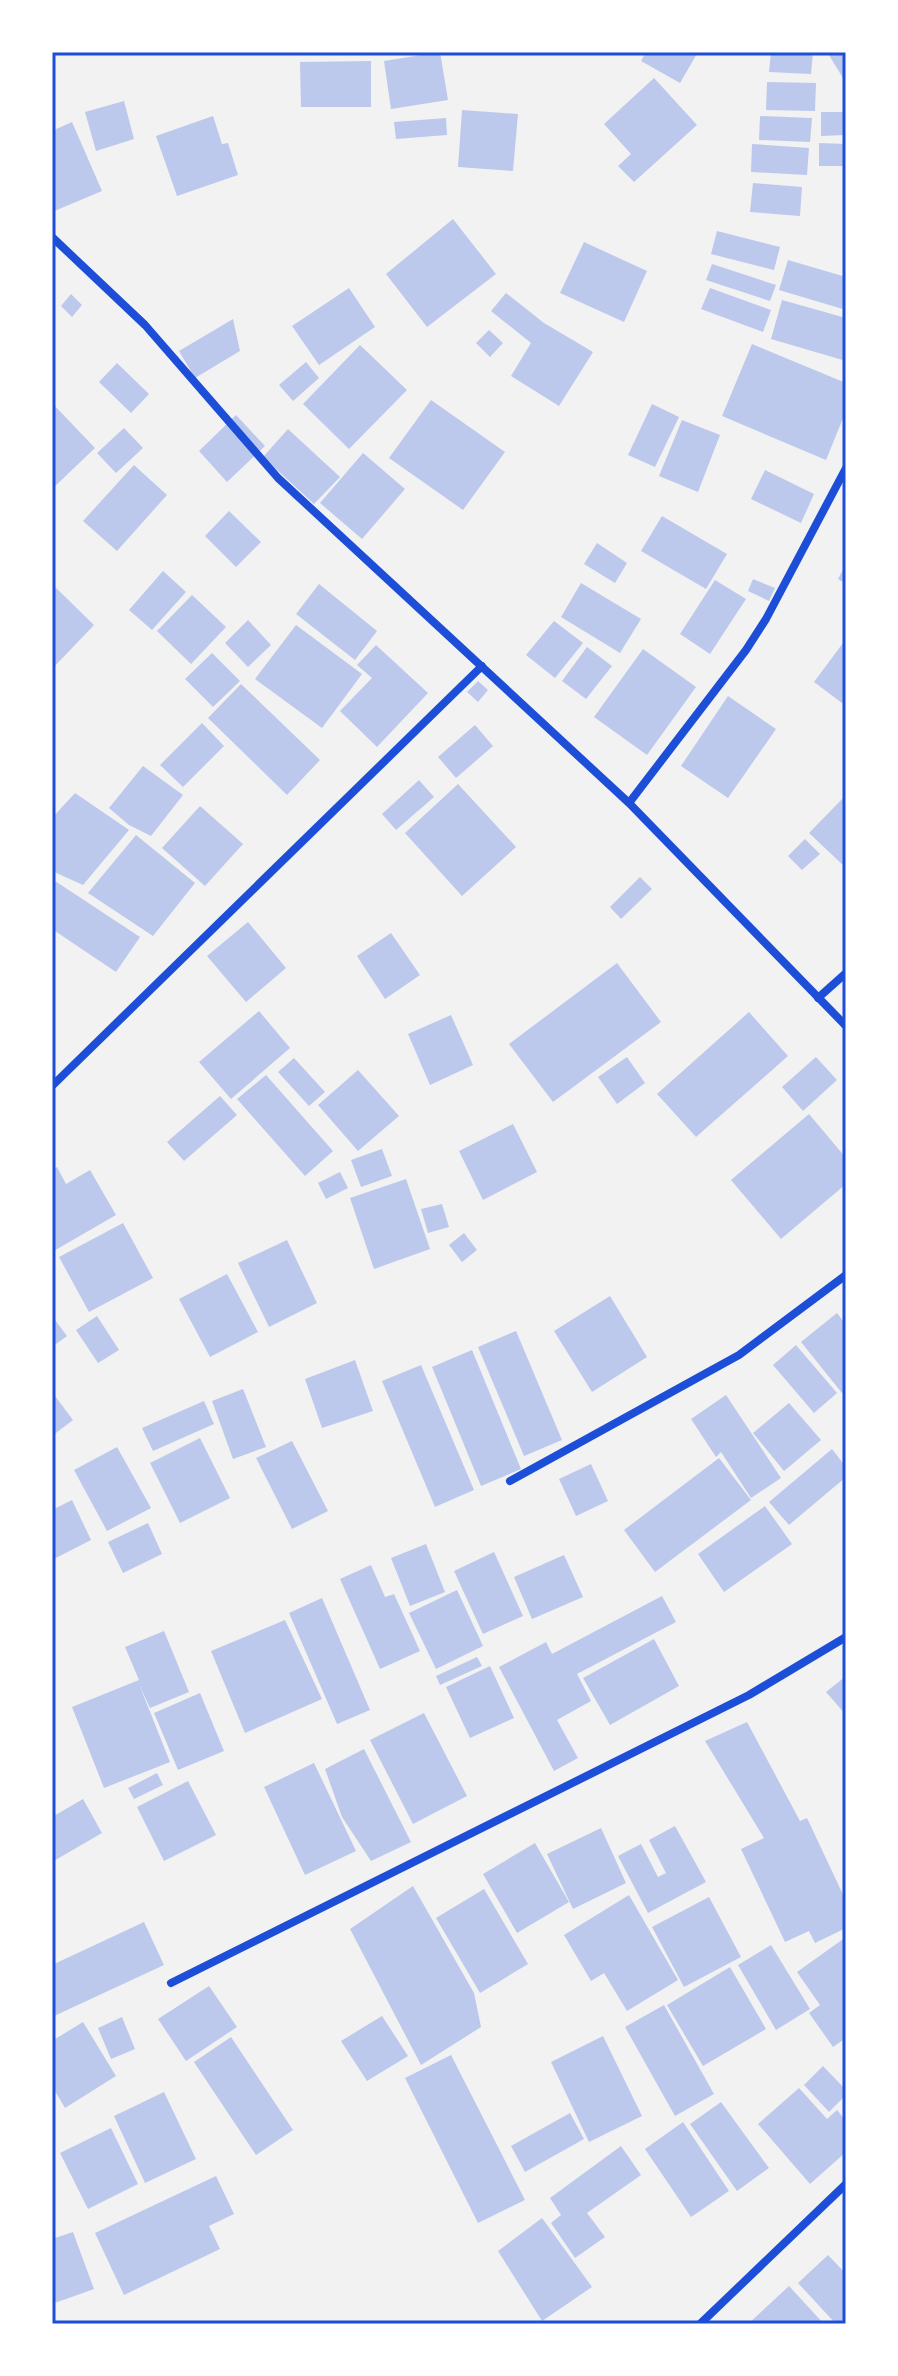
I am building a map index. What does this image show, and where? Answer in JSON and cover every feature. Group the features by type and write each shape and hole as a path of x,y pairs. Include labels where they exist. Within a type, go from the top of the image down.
{"street":[{"path":"52,237 145,325 278,478 629,803 846,1026"},
{"path":"629,803 746,650 766,619 846,468"},
{"path":"52,1085 482,666"},
{"path":"818,998 846,973"},
{"path":"510,1481 739,1355 846,1275"},
{"path":"171,1983 749,1695 846,1637"},
{"path":"700,2324 846,2184"}],"building":[{"path":"440,52 448,100 391,109 384,61"},
{"path":"646,52 698,52 680,83 641,61"},
{"path":"771,52 813,52 811,74 769,72"},
{"path":"827,52 846,52 846,83"},
{"path":"371,61 371,107 301,107 300,62"},
{"path":"654,78 697,125 634,182 618,166 631,154 604,124"},
{"path":"767,82 816,83 815,111 766,110"},
{"path":"124,101 134,139 96,151 85,112"},
{"path":"462,110 518,114 513,171 458,167"},
{"path":"821,112 846,112 846,135 821,136"},
{"path":"213,116 222,144 228,143 238,175 177,196 156,136"},
{"path":"760,116 812,118 810,142 759,140"},
{"path":"446,118 447,135 396,139 394,122"},
{"path":"72,122 102,191 52,212 52,131"},
{"path":"819,143 846,144 846,166 819,166"},
{"path":"752,144 809,148 807,175 751,172"},
{"path":"753,183 802,187 800,216 750,212"},
{"path":"453,219 496,274 427,327 386,274"},
{"path":"717,231 780,247 774,270 711,254"},
{"path":"584,242 647,271 624,322 560,293"},
{"path":"788,260 846,277 846,310 779,290"},
{"path":"712,264 776,285 770,301 706,280"},
{"path":"349,288 375,327 319,365 292,326"},
{"path":"710,288 771,310 763,332 701,309"},
{"path":"506,293 544,323 593,352 559,406 511,376 531,343 491,311"},
{"path":"71,294 82,305 72,317 61,306"},
{"path":"782,300 846,318 846,361 771,339"},
{"path":"233,319 240,351 195,378 179,351"},
{"path":"489,330 503,343 490,357 476,343"},
{"path":"752,344 846,383 846,411 826,460 722,416"},
{"path":"360,345 407,390 349,449 303,404"},
{"path":"306,362 319,378 293,401 279,385"},
{"path":"117,363 149,394 131,413 99,382"},
{"path":"431,400 505,452 463,510 389,458"},
{"path":"52,403 95,448 52,489"},
{"path":"652,404 679,417 655,467 628,455"},
{"path":"236,415 265,446 227,482 199,451"},
{"path":"682,420 720,435 698,492 659,476"},
{"path":"124,428 143,448 116,473 97,453"},
{"path":"288,429 340,477 314,504 263,457"},
{"path":"363,453 405,489 362,539 320,503"},
{"path":"134,465 167,495 117,551 83,521"},
{"path":"765,470 814,494 801,523 751,499"},
{"path":"229,511 261,542 236,567 205,536"},
{"path":"662,516 727,554 706,589 641,551"},
{"path":"597,543 627,563 615,583 584,564"},
{"path":"846,564 846,584 838,579"},
{"path":"163,571 186,592 152,630 129,610"},
{"path":"753,579 775,588 769,601 748,591"},
{"path":"715,580 746,599 710,654 680,634"},
{"path":"581,583 641,619 620,653 561,617"},
{"path":"52,584 94,625 52,669"},
{"path":"319,584 377,631 355,660 296,614"},
{"path":"192,595 226,627 191,664 157,631"},
{"path":"248,620 271,645 248,667 225,643"},
{"path":"554,621 583,643 555,678 526,655"},
{"path":"296,625 362,674 322,728 255,679"},
{"path":"846,639 846,706 814,682"},
{"path":"376,645 428,693 377,747 340,711 372,678 357,665"},
{"path":"587,647 612,666 586,699 562,681"},
{"path":"643,649 696,687 647,755 594,717"},
{"path":"212,653 240,681 213,707 185,679"},
{"path":"478,681 488,690 478,702 467,692"},
{"path":"241,684 320,760 287,795 208,718"},
{"path":"728,696 776,729 728,798 681,766"},
{"path":"202,723 224,746 183,787 160,765"},
{"path":"475,725 493,746 456,778 438,757"},
{"path":"143,766 183,795 151,836 129,825 109,808"},
{"path":"419,780 434,797 396,830 382,814"},
{"path":"458,784 516,847 462,896 405,833"},
{"path":"75,793 129,830 83,885 52,871 52,818"},
{"path":"846,795 846,868 809,833"},
{"path":"200,806 243,844 205,886 162,848"},
{"path":"136,835 195,883 153,936 88,893"},
{"path":"805,839 820,854 802,870 788,856"},
{"path":"640,877 652,889 621,919 610,907"},
{"path":"52,879 140,937 116,972 52,929"},
{"path":"248,922 286,968 246,1002 207,956"},
{"path":"391,933 420,975 385,999 357,956"},
{"path":"617,963 661,1022 553,1102 509,1044"},
{"path":"259,1011 290,1048 231,1099 199,1062"},
{"path":"749,1012 788,1056 696,1137 657,1094"},
{"path":"451,1015 473,1065 430,1085 408,1034"},
{"path":"627,1057 645,1083 617,1104 598,1077"},
{"path":"816,1057 837,1080 803,1111 782,1087"},
{"path":"294,1058 325,1092 309,1106 278,1072"},
{"path":"358,1070 399,1116 358,1151 318,1105"},
{"path":"266,1075 333,1151 305,1176 237,1099"},
{"path":"220,1096 237,1115 184,1161 167,1142"},
{"path":"809,1114 846,1158 846,1184 781,1239 731,1180"},
{"path":"513,1124 537,1172 483,1200 459,1151"},
{"path":"382,1149 392,1176 361,1187 351,1160"},
{"path":"57,1167 66,1184 90,1170 116,1215 52,1252 52,1170"},
{"path":"340,1172 348,1188 326,1199 318,1183"},
{"path":"406,1179 430,1249 374,1269 350,1198"},
{"path":"442,1204 449,1227 428,1233 421,1209"},
{"path":"123,1223 153,1278 89,1312 59,1257"},
{"path":"464,1233 477,1250 462,1262 449,1245"},
{"path":"287,1240 317,1303 269,1327 238,1263"},
{"path":"227,1274 258,1332 210,1357 179,1299"},
{"path":"610,1296 647,1357 592,1392 554,1331"},
{"path":"837,1313 846,1325 846,1390 842,1393 801,1342"},
{"path":"52,1316 67,1336 52,1347"},
{"path":"97,1316 119,1350 98,1363 76,1330"},
{"path":"516,1331 562,1440 524,1456 478,1347"},
{"path":"796,1345 837,1393 814,1413 773,1365"},
{"path":"472,1350 521,1469 481,1486 432,1367"},
{"path":"355,1360 373,1411 322,1428 305,1379"},
{"path":"421,1365 474,1490 435,1507 382,1381"},
{"path":"243,1389 266,1447 233,1459 212,1401"},
{"path":"52,1392 73,1420 52,1436"},
{"path":"726,1395 781,1478 751,1498 721,1452 716,1457 691,1419"},
{"path":"204,1401 214,1424 153,1451 142,1428"},
{"path":"789,1403 821,1440 784,1471 753,1433"},
{"path":"200,1438 230,1498 180,1523 150,1463"},
{"path":"292,1441 328,1511 292,1529 256,1458"},
{"path":"117,1447 151,1508 107,1531 74,1470"},
{"path":"832,1449 846,1467 846,1477 789,1525 769,1502"},
{"path":"719,1458 751,1500 655,1572 624,1530"},
{"path":"591,1464 608,1501 576,1516 559,1479"},
{"path":"72,1500 91,1540 52,1560 52,1510"},
{"path":"765,1506 792,1544 724,1592 698,1554"},
{"path":"148,1523 162,1554 123,1573 108,1542"},
{"path":"426,1544 445,1592 410,1606 391,1558"},
{"path":"494,1552 523,1616 483,1634 454,1571"},
{"path":"564,1555 583,1597 532,1619 514,1577"},
{"path":"371,1565 385,1597 394,1594 420,1651 380,1669 340,1579"},
{"path":"457,1590 483,1646 436,1669 409,1613"},
{"path":"662,1596 676,1622 577,1674 591,1701 557,1720 578,1758 554,1771 499,1667 546,1642 552,1654"},
{"path":"322,1598 370,1710 337,1724 289,1613"},
{"path":"285,1620 322,1699 245,1733 211,1651"},
{"path":"164,1631 189,1692 150,1708 139,1684 170,1762 104,1788 72,1707 139,1680 125,1647"},
{"path":"654,1639 679,1686 610,1725 583,1678"},
{"path":"477,1657 482,1666 440,1685 436,1676"},
{"path":"490,1666 514,1718 470,1738 446,1687"},
{"path":"846,1676 846,1715 826,1692"},
{"path":"200,1693 224,1751 178,1770 154,1713"},
{"path":"424,1713 467,1796 413,1824 370,1740"},
{"path":"747,1722 800,1821 807,1818 846,1901 846,1928 815,1943 809,1931 785,1942 741,1849 764,1838 705,1741"},
{"path":"364,1749 411,1842 371,1861 342,1817 325,1769"},
{"path":"314,1763 356,1851 305,1875 264,1787"},
{"path":"157,1773 163,1785 134,1799 128,1788"},
{"path":"188,1781 216,1835 164,1861 137,1807"},
{"path":"83,1799 102,1833 52,1862 52,1817"},
{"path":"675,1826 706,1882 648,1913 618,1856 641,1844 658,1877 666,1873 649,1840"},
{"path":"601,1828 626,1883 573,1909 547,1854"},
{"path":"535,1843 569,1902 517,1933 483,1874"},
{"path":"413,1886 474,1993 481,2027 421,2065 350,1929"},
{"path":"484,1889 528,1964 480,1993 436,1918"},
{"path":"629,1895 678,1980 627,2011 604,1973 591,1981 564,1935"},
{"path":"709,1897 741,1957 684,1987 652,1927"},
{"path":"144,1922 164,1965 52,2017 52,1965"},
{"path":"846,1937 846,2038 833,2047 809,2013 820,2005 797,1972"},
{"path":"771,1945 810,2009 776,2030 738,1965"},
{"path":"730,1967 766,2029 703,2066 667,2005"},
{"path":"209,1986 237,2027 186,2061 158,2019"},
{"path":"664,2005 714,2094 675,2116 625,2027"},
{"path":"382,2016 408,2056 367,2081 341,2041"},
{"path":"122,2017 135,2049 111,2059 98,2028"},
{"path":"83,2022 116,2076 65,2108 52,2086 52,2041"},
{"path":"603,2036 642,2116 589,2142 551,2062"},
{"path":"231,2037 293,2130 256,2155 194,2062"},
{"path":"451,2055 525,2200 478,2223 405,2078"},
{"path":"823,2066 846,2090 846,2095 829,2112 804,2085"},
{"path":"799,2088 827,2119 837,2110 846,2121 846,2152 810,2184 758,2124"},
{"path":"164,2092 196,2159 145,2183 114,2116"},
{"path":"721,2102 769,2168 737,2191 690,2124"},
{"path":"570,2113 584,2139 525,2172 511,2146"},
{"path":"683,2122 729,2191 691,2217 645,2149"},
{"path":"111,2128 138,2184 88,2209 60,2153"},
{"path":"621,2146 641,2175 587,2213 605,2237 575,2258 551,2223 561,2215 550,2198"},
{"path":"216,2176 234,2214 209,2226 220,2249 124,2295 95,2233"},
{"path":"542,2218 592,2287 542,2321 498,2251"},
{"path":"73,2232 94,2289 52,2304 52,2239"},
{"path":"828,2255 846,2274 846,2324 836,2324 798,2283"},
{"path":"789,2286 824,2324 748,2324"}]}
